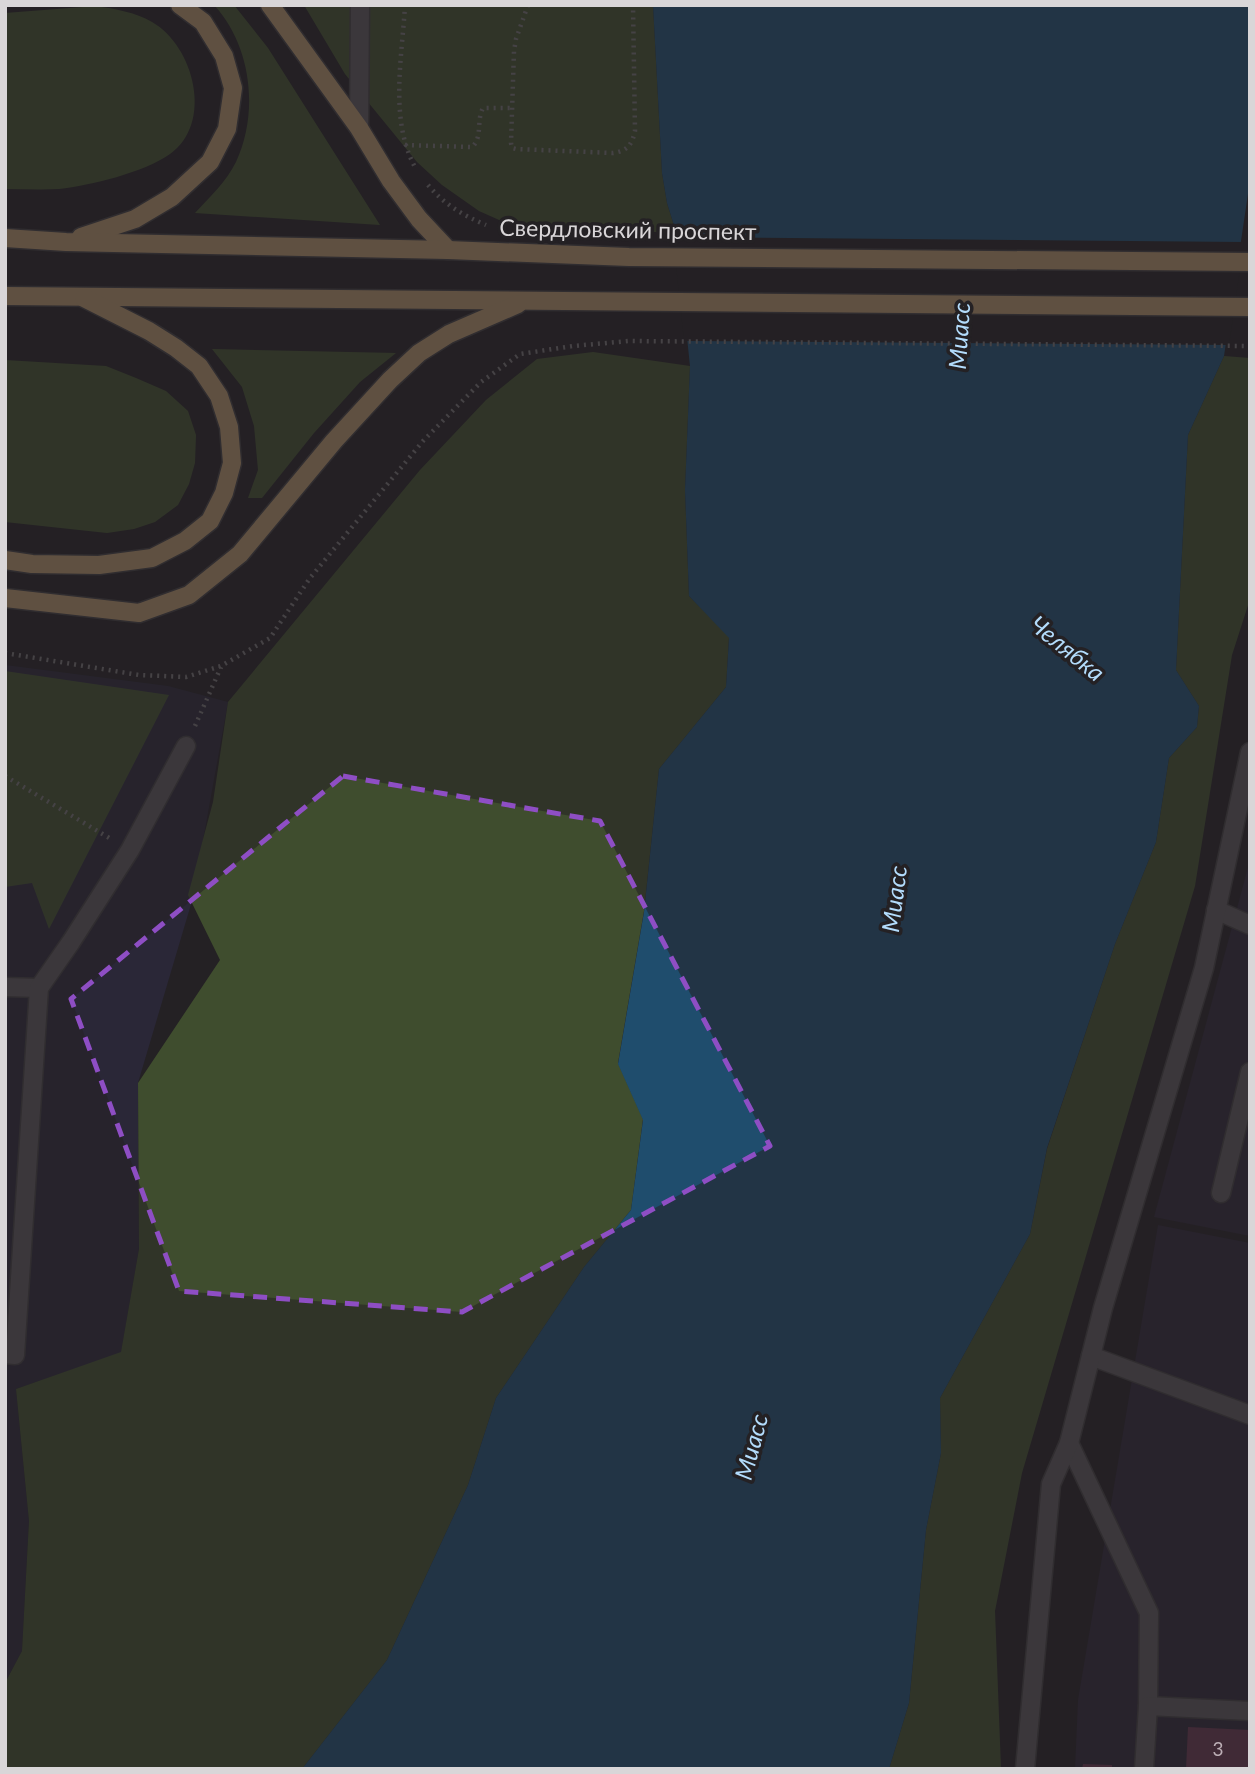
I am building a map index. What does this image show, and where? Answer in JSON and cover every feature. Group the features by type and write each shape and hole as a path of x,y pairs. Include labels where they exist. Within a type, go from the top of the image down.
{"main road":[{"path":"66,242 135,219 172,197 210,162 227,129 233,88 224,56 203,22 180,5"},
{"path":"270,5 359,128 391,181 419,219 448,250"},
{"name":"Свердловский проспект","path":"5,238 66,242 448,250 629,257 1250,262"},
{"path":"5,296 1250,307"},
{"path":"5,560 32,564 99,565 152,558 185,541 210,521 224,493 232,463 229,427 219,397 198,366 149,331 81,296"},
{"path":"5,598 139,613 189,595 240,554 334,441 390,380 419,353 449,334 524,301"}],"lane":[{"path":"359,128 360,5"},
{"path":"5,1354 15,1355 39,988 130,850 186,746"},
{"path":"1025,1769 1051,1484 1069,1443 1103,1308 1204,968 1250,752"},
{"path":"1216,910 1250,925"},
{"path":"5,987 39,988"},
{"path":"1220,1193 1250,1072"},
{"path":"1091,1356 1250,1415"},
{"path":"1069,1443 1149,1613 1144,1769"},
{"path":"1148,1706 1250,1711"}],"path":[{"path":"405,5 399,104 405,145 422,178 438,197 464,216 496,227"},
{"path":"528,5 515,44 511,143 513,149 613,153 627,148 635,131 633,5"},
{"path":"405,145 472,147 478,139 483,108 512,108"},
{"path":"5,653 139,675 186,677 221,666 270,638 310,578 423,440 481,382 520,354 629,341 1250,345"},
{"path":"186,746 221,666"},
{"path":"5,776 130,850"}],"highlighted area":[{"path":"343,776 600,821 770,1146 462,1312 179,1291 71,999"}],"shaded area":[{"path":"5,665 168,686 228,702 192,901 138,1083 139,1249 121,1353 16,1389 29,1521 22,1651 5,1683"},
{"path":"1250,860 1250,1236 1154,1217"},
{"path":"1158,1225 1250,1243 1250,1769 1075,1769 1078,1700"}],"green space":[{"path":"214,5 234,5 268,48 380,225 195,213 232,169 248,123 248,80 244,60 237,40"},
{"path":"304,5 653,5 662,173 676,232 523,228 479,211 442,185 417,162 345,74"},
{"path":"96,6 125,11 152,22 167,33 188,66 195,105 192,124 184,140 170,154 146,167 86,185 59,189 5,189 5,13"},
{"path":"212,349 396,353 360,382 314,433 262,498 248,498 258,470 254,426 242,387"},
{"path":"593,352 690,366 685,490 689,596 729,637 726,687 659,769 644,911 618,1063 643,1119 631,1210 584,1267 496,1398 468,1485 387,1660 302,1769 5,1769 5,1683 22,1651 29,1521 16,1389 121,1352 139,1249 138,1083 220,960 188,895 213,802 228,702 420,470 486,400 537,359"},
{"path":"1224,356 1250,358 1250,599 1232,655 1195,886 1022,1473 995,1611 1001,1769 889,1769 909,1703 926,1530 941,1453 940,1398 1030,1234 1047,1149 1115,944 1156,842 1169,758 1197,727 1199,706 1176,670 1188,435"},
{"path":"5,360 106,366 166,391 188,411 196,435 195,463 189,484 178,505 155,522 134,529 107,533 5,522"},
{"path":"5,671 169,695 49,929 32,883 5,887"}],"water":[{"path":"653,5 1250,5 1250,180 1224,356 1188,435 1176,670 1199,706 1197,727 1169,758 1156,842 1115,944 1047,1148 1030,1234 940,1398 941,1453 926,1530 909,1703 889,1769 302,1769 387,1660 468,1485 496,1398 584,1267 631,1210 643,1120 618,1064 644,912 659,769 726,687 729,638 689,596 685,490 690,366 676,232 662,173"}],"pier":[{"path":"673,237 1244,242 1229,345 684,341"}],"building":[{"path":"1188,1727 1250,1730 1250,1769 1186,1769"},
{"path":"1083,1764 1112,1765 1112,1769 1082,1769"}],"water label":[{"name":"Миасс","path":"960,336"},
{"name":"Челябка","path":"1067,649"},
{"name":"Миасс","path":"895,899"},
{"name":"Миасс","path":"752,1447"}]}
